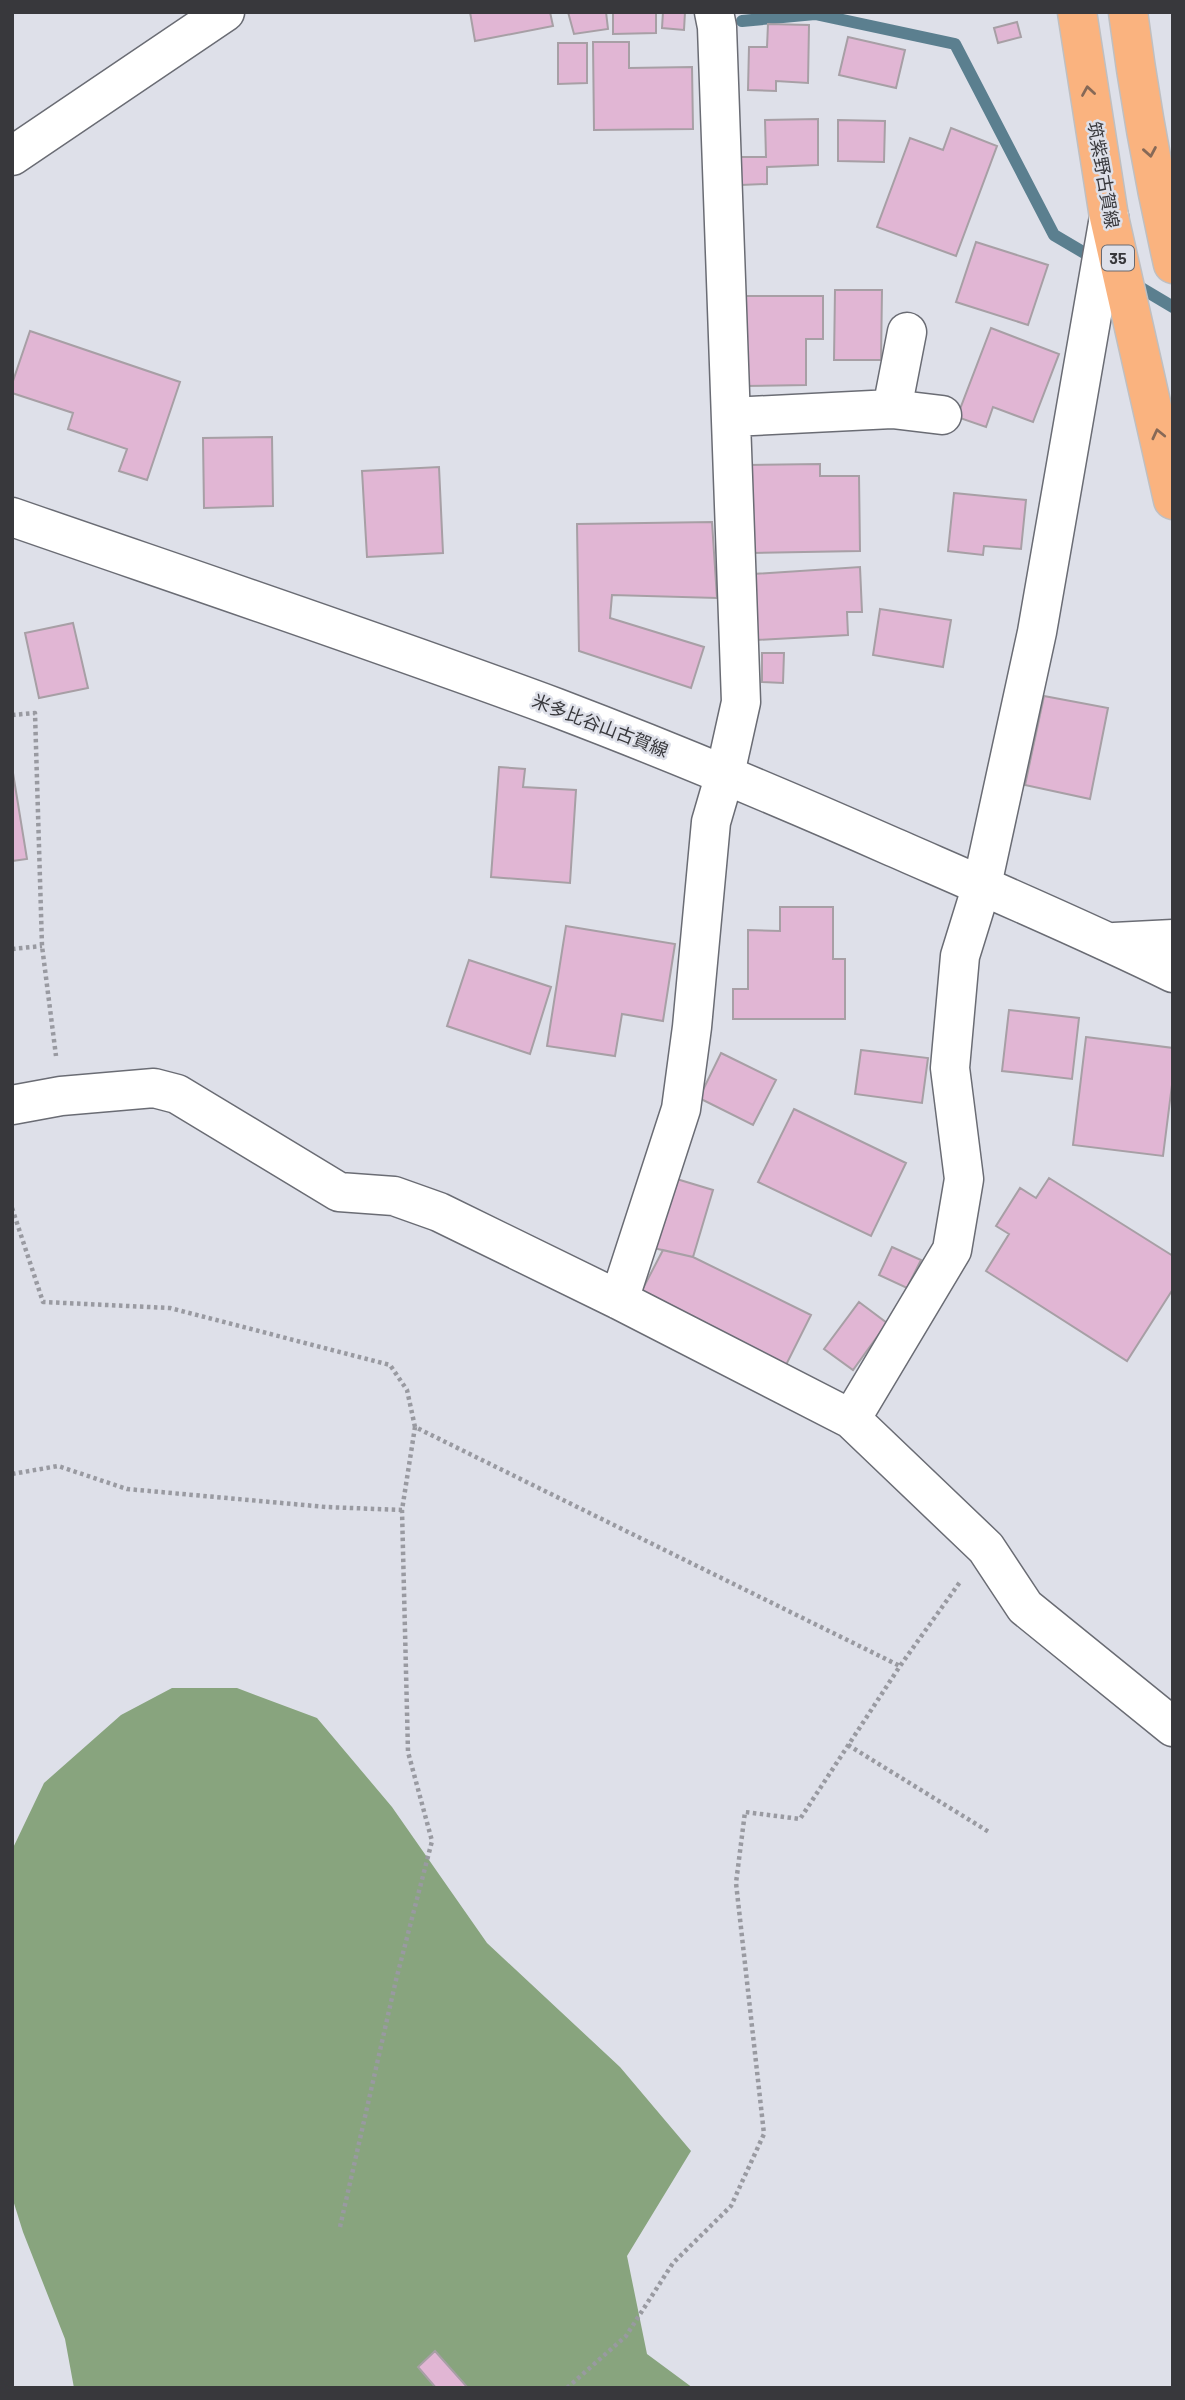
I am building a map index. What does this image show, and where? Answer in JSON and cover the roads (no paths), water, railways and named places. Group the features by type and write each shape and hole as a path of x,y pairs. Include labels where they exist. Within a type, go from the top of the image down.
{"main road":[{"name":"筑紫野古賀線","path":"1077,12 1109,217 1173,500"},
{"path":"1128,12 1157,190 1173,264"}],"street":[{"path":"12,156 225,12"},
{"path":"619,1300 681,1109 692,1027 711,822 741,702 718,27 714,12"},
{"path":"852,1419 952,1250 964,1179 950,1068 960,956 982,885 1037,632 1109,217"},
{"path":"892,409 907,332"},
{"path":"731,417 892,409 942,415"},
{"name":"米多比谷山古賀線","path":"12,517 543,704 725,774 982,885 1173,974"},
{"path":"1108,942 1173,939"},
{"path":"12,1105 61,1096 154,1088 177,1094 339,1192 394,1196 439,1212 852,1419 986,1548 1025,1607 1173,1727"}],"waterway":[{"path":"742,21 815,14 955,44 1054,235 1098,261"},
{"path":"1131,282 1173,307"}]}
